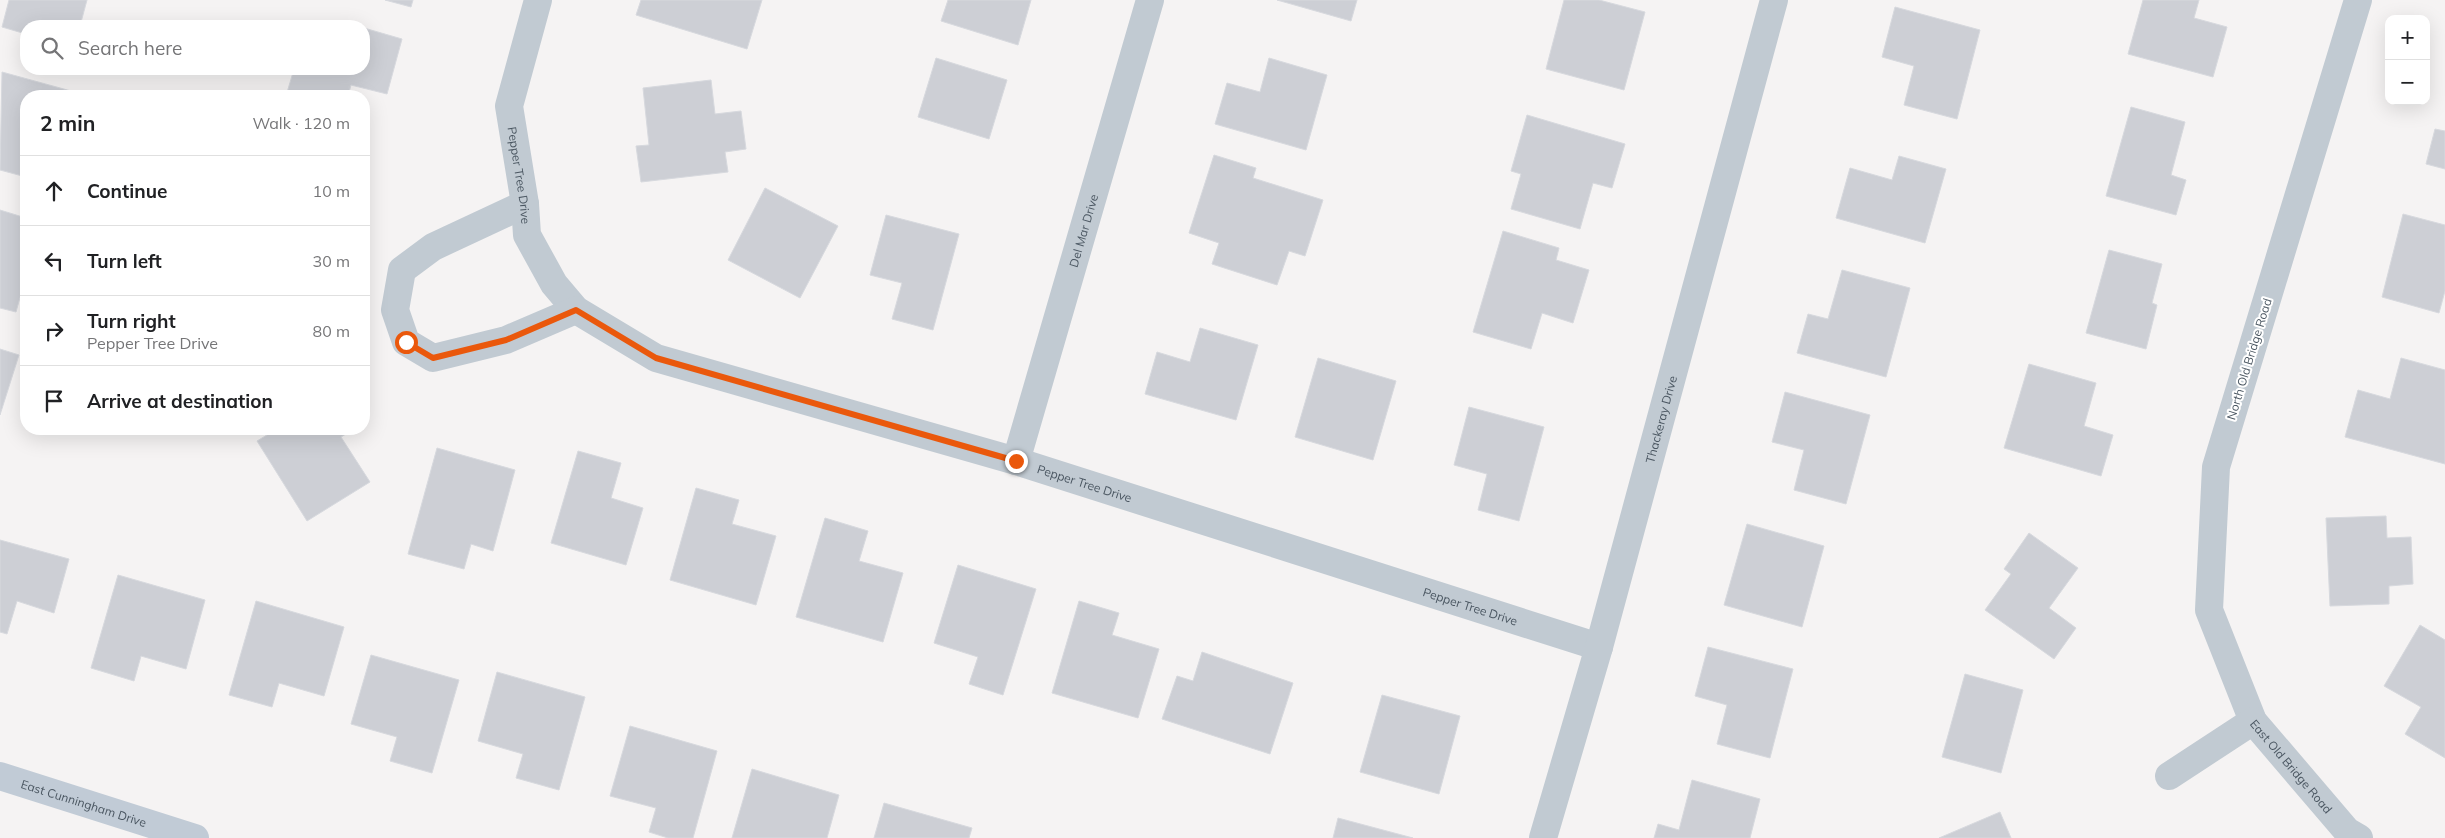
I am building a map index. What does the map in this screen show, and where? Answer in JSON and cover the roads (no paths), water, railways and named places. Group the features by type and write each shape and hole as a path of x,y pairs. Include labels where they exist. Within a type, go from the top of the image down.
{"street":[{"name":"Pepper Tree Drive","path":"538,0 509,106 527,235 554,284 576,310 656,358 1016,461 1599,647"},
{"name":"Del Mar Drive","path":"1016,461 1150,0"},
{"name":"Thackeray Drive","path":"1543,838 1599,647 1774,0"},
{"name":"North Old Bridge Road","path":"2253,721 2209,610 2216,467 2358,0"},
{"path":"524,204 433,247 402,270 395,310 406,342 433,358 506,340 576,310"},
{"name":"East Old Bridge Road","path":"2169,776 2253,721 2347,831 2359,838"},
{"name":"East Cunningham Drive","path":"0,776 195,838"}]}
